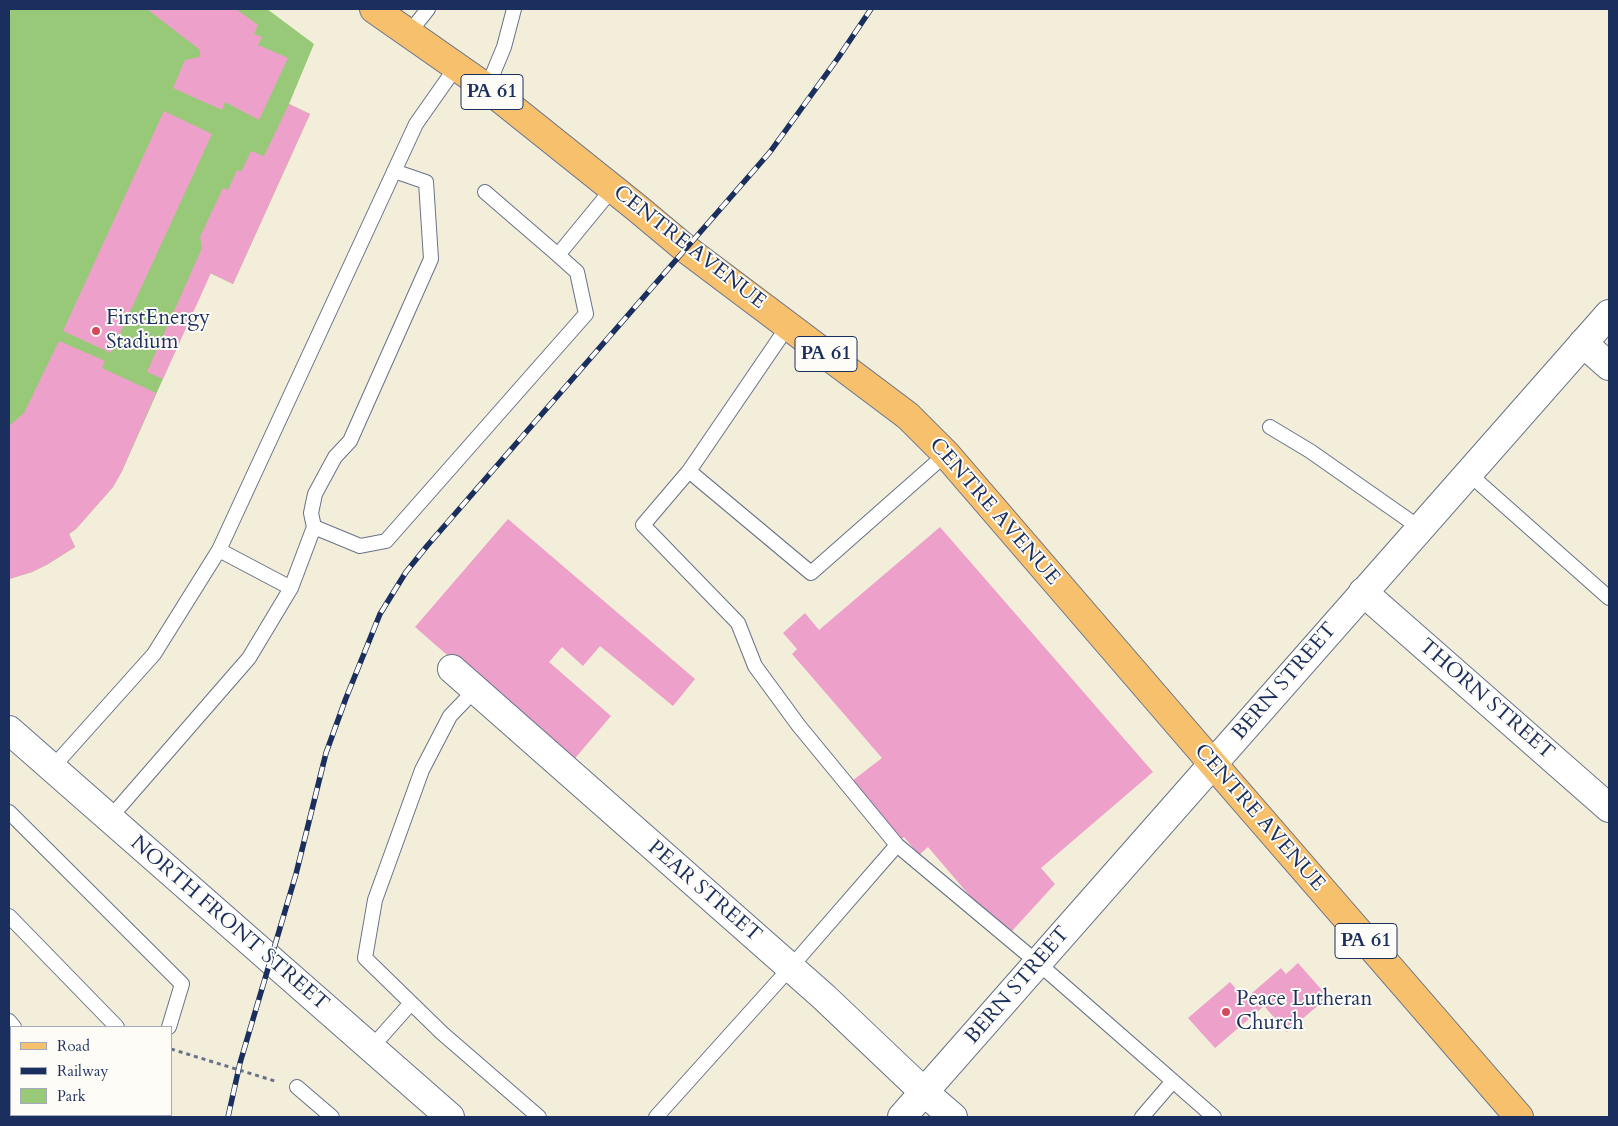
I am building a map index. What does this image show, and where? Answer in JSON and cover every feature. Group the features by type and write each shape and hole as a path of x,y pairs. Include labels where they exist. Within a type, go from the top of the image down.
{"main road":[{"name":"CENTRE AVENUE","path":"374,9 487,88 613,188 686,249 908,416 946,454 1519,1117"}],"street":[{"name":"BERN STREET","path":"902,1117 1609,314"},
{"path":"1584,343 1609,366"},
{"name":"THORN STREET","path":"1363,592 1609,808"},
{"name":"PEAR STREET","path":"452,670 824,997 953,1117"},
{"name":"NORTH FRONT STREET","path":"9,730 371,1048 444,1115"}],"lane":[{"path":"409,34 428,9"},
{"path":"487,88 504,47 514,9"},
{"path":"52,768 154,654 219,550 416,124 456,67"},
{"path":"109,819 249,658 292,588 314,527 310,513 315,494 335,458 350,441 431,259 426,182 394,171"},
{"path":"558,255 613,188"},
{"path":"314,527 360,546 386,541 586,314 577,272 485,192"},
{"path":"788,326 689,471 643,525 738,623 755,666 799,726 896,845 1038,963 1214,1117"},
{"path":"1270,427 1310,451 1420,528"},
{"path":"689,471 811,573 946,454"},
{"path":"1468,473 1609,598"},
{"path":"219,550 292,588"},
{"path":"475,690 450,716 422,770 376,900 365,958 442,1033 539,1117"},
{"path":"9,812 182,984 169,1026"},
{"path":"656,1117 790,968 896,845"},
{"path":"9,916 117,1026"},
{"path":"371,1048 411,1003"},
{"path":"1142,1117 1173,1081"},
{"path":"297,1087 332,1117"}],"path":[{"path":"172,1049 297,1087"}],"green space":[{"name":"FirstEnergy Stadium","path":"9,9 267,9 314,44 289,104 310,114 233,284 210,273 122,471 113,487 76,529 69,534 75,547 32,572 9,579"}],"building":[{"path":"147,9 236,9 258,25 254,34 262,37 258,45 288,58 259,120 225,102 222,110 173,88 185,60 200,57 200,50"},
{"path":"289,104 310,114 233,284 211,273 163,379 147,372 202,248 200,237 223,188 228,190 237,170 241,172 251,151 264,156"},
{"path":"164,111 212,134 111,353 63,331"},
{"path":"59,341 105,361 102,368 156,393 122,471 113,487 76,529 69,534 75,547 32,572 9,579 9,426 24,413"},
{"path":"508,519 695,679 673,706 600,646 583,666 562,647 549,662 611,716 571,763 415,627"},
{"path":"940,527 1153,772 1041,868 1055,884 1012,931 990,913 987,916 928,847 919,855 904,837 899,841 848,784 882,758 792,654 797,649 783,633 805,613 819,630"},
{"name":"Peace Lutheran Church","path":"1298,963 1328,997 1287,1032 1264,1006 1215,1048 1188,1018 1230,982 1245,999 1281,968 1286,974"}],"railway":[{"path":"228,1117 240,1063 296,874 326,753 380,614 406,572 427,546 770,152 871,9"}],"place":[{"name":"FirstEnergy Stadium","path":"96,331"},
{"name":"Peace Lutheran Church","path":"1226,1012"}]}
